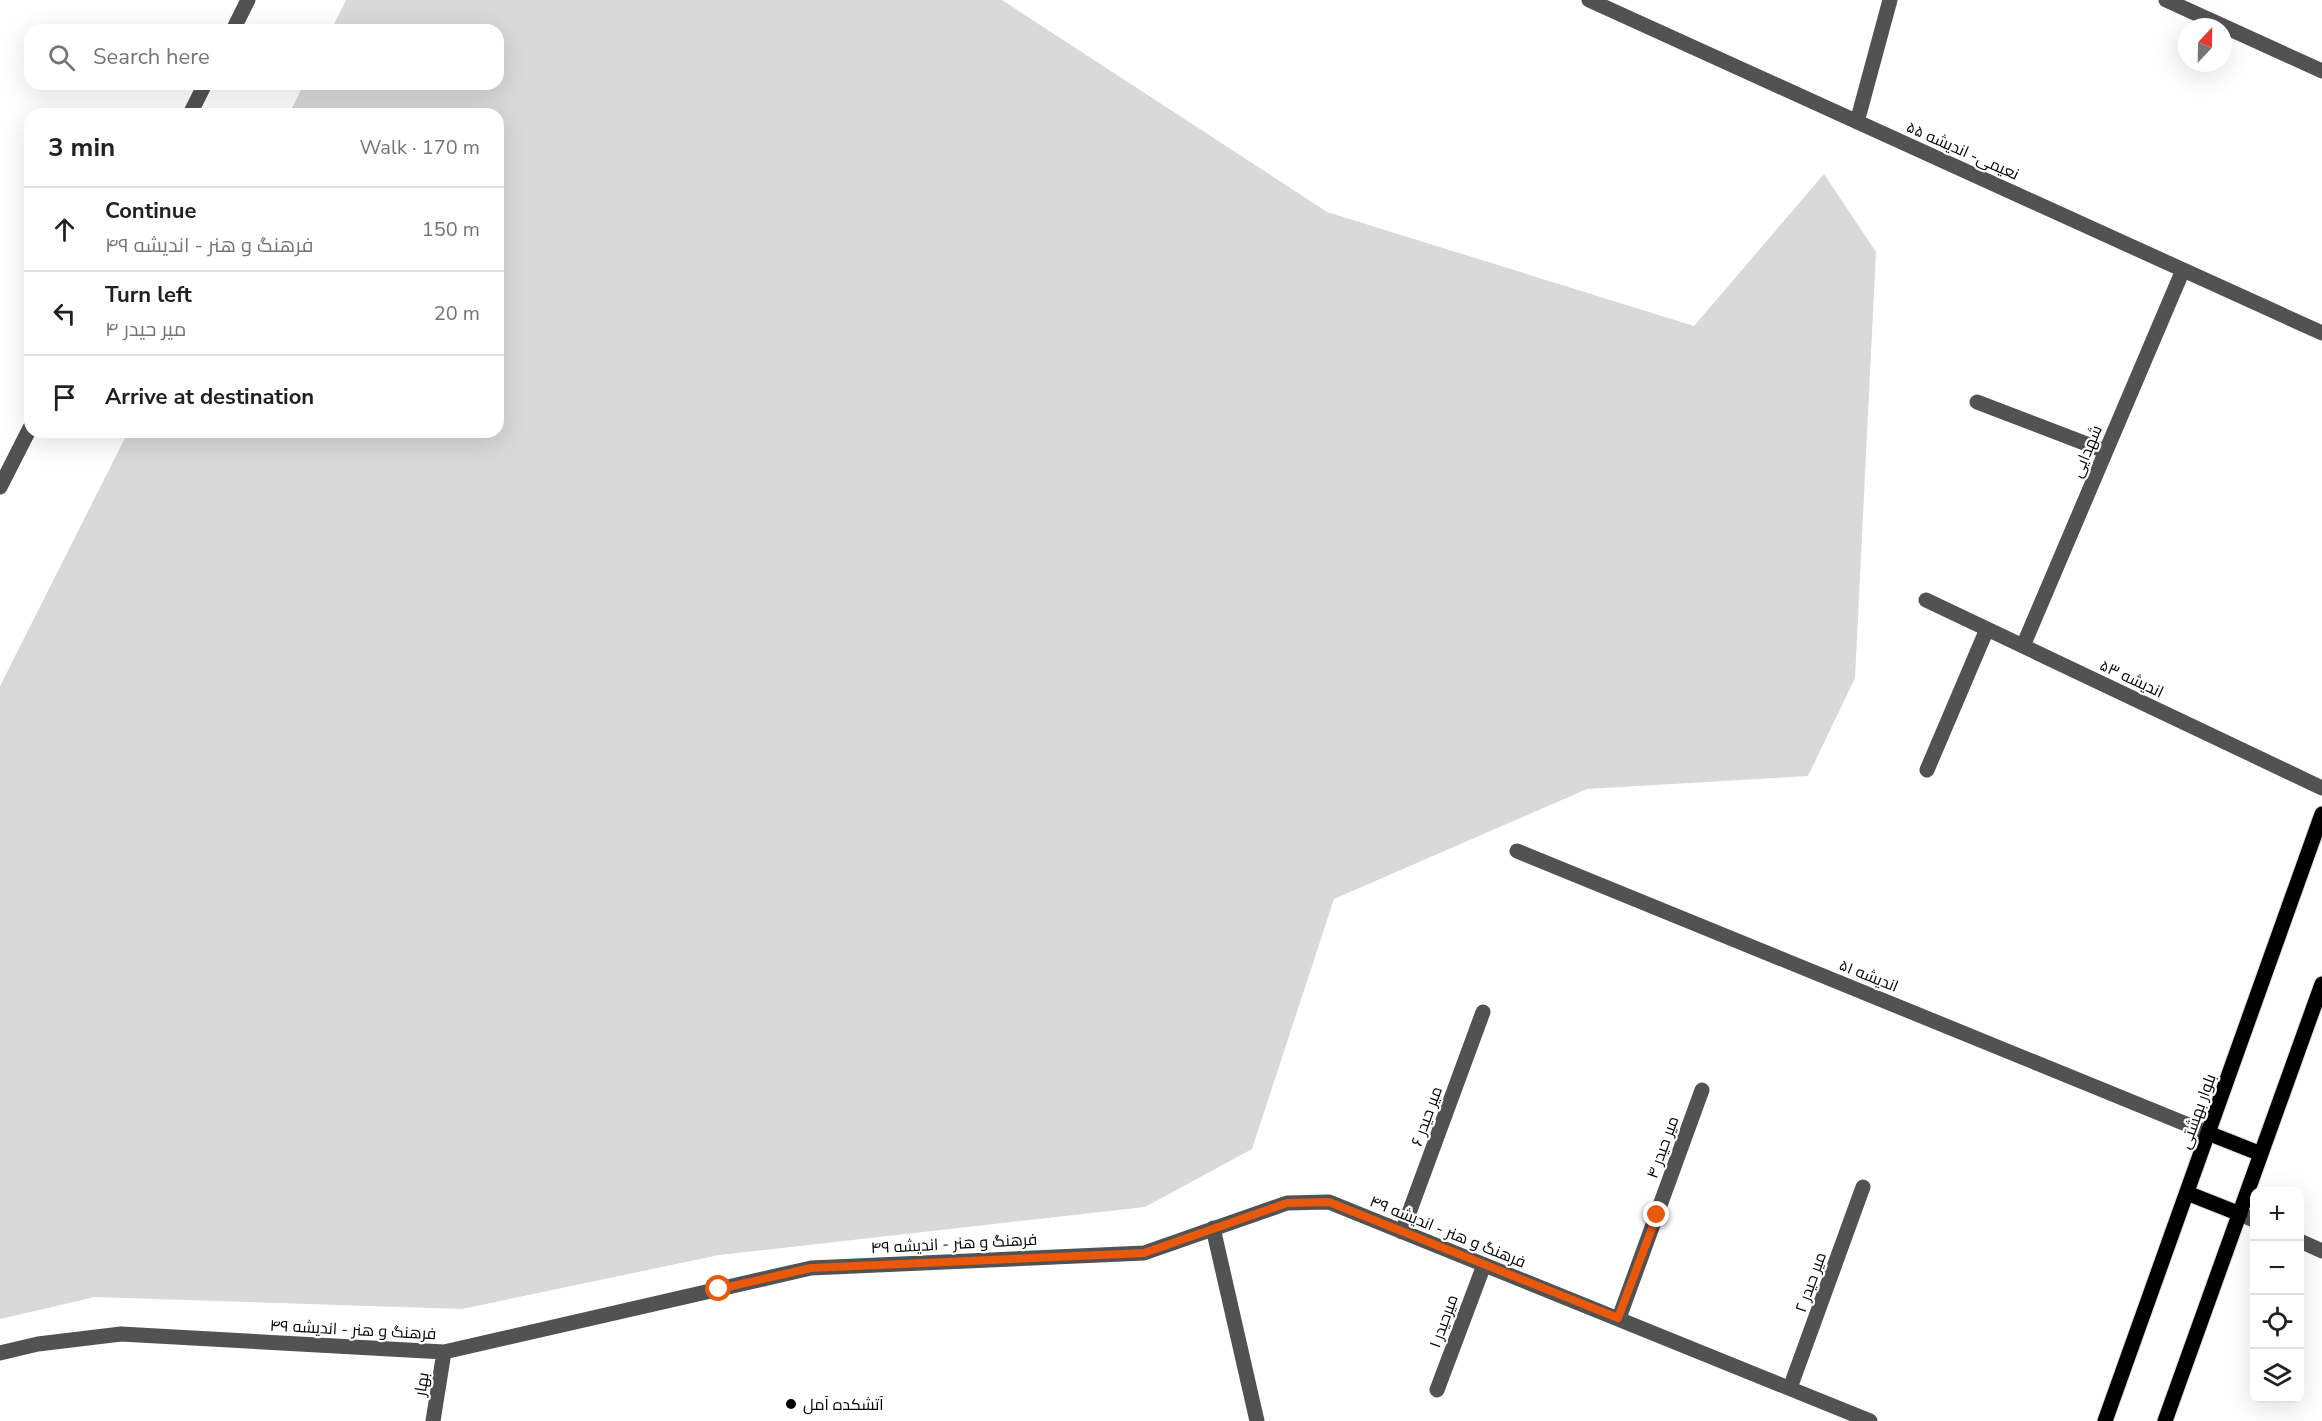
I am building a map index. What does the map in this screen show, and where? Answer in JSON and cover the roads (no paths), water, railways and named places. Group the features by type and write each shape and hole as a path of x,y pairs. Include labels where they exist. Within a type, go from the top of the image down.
{"main road":[{"name":"بلوار بهشتی","path":"2105,1421 2322,814"},
{"path":"2165,1421 2322,984"},
{"path":"2208,1133 2261,1154"},
{"path":"2187,1193 2240,1214"}],"street":[{"path":"235,24 248,0"},
{"name":"نعیمی- اندیشه ۵۵","path":"1589,0 2322,333"},
{"path":"1857,122 1890,0"},
{"path":"2166,0 2322,71"},
{"path":"193,108 202,90"},
{"name":"شهدایی","path":"2023,646 2182,270"},
{"path":"1977,402 2105,451"},
{"path":"0,487 25,438"},
{"name":"اندیشه ۵۳","path":"1926,600 2322,788"},
{"path":"1927,770 1987,629"},
{"name":"اندیشه ۵۱","path":"1517,851 2208,1133"},
{"name":"میر حیدر ۶","path":"1402,1232 1483,1012"},
{"name":"میر حیدر ۴","path":"1618,1318 1702,1090"},
{"name":"میر حیدر ۲","path":"1790,1388 1863,1187"},
{"name":"فرهنگ و هنر - اندیشه ۴۹","path":"0,1353 38,1344 121,1334 444,1352 811,1268 1144,1253 1287,1203 1329,1202 1870,1421"},
{"path":"2240,1214 2250,1218"},
{"path":"1213,1228 1257,1421"},
{"path":"2304,1243 2322,1251"},
{"name":"میرحیدر ۱","path":"1437,1390 1484,1265"},
{"name":"بهار","path":"433,1421 444,1352"}],"place":[{"name":"آتشکده آمل","path":"791,1404"}]}
